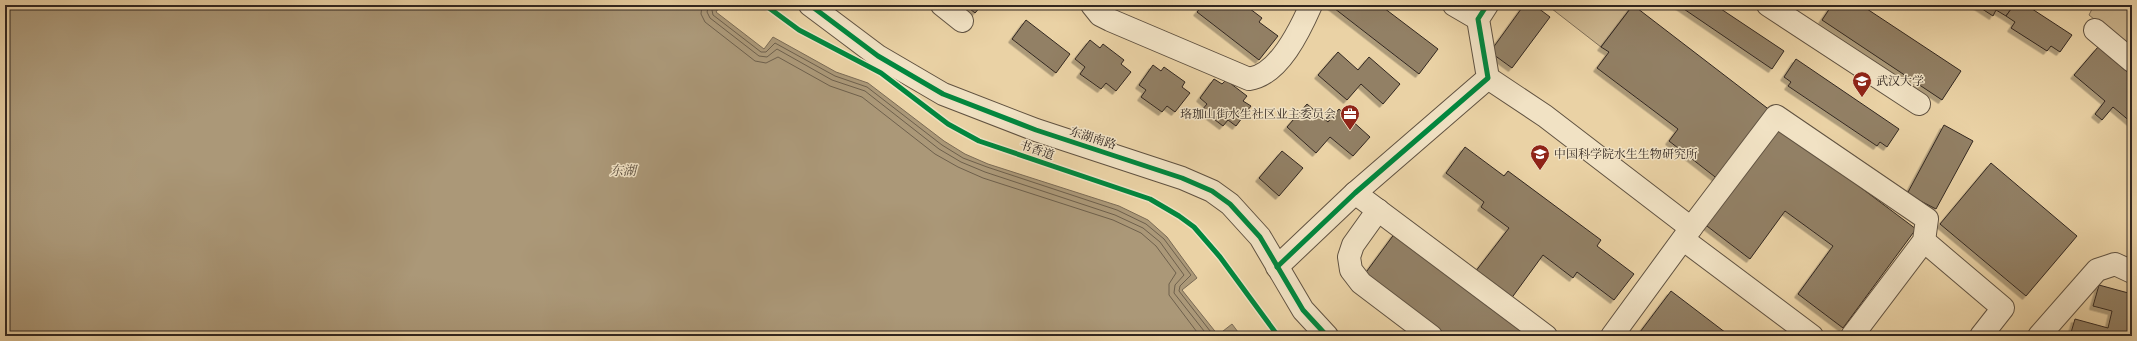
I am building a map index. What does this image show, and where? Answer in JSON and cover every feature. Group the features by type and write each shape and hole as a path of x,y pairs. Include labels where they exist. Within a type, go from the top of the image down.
{"street":[{"name":"东湖南路","path":"810,5 878,56 943,94 1036,130 1182,178 1212,191 1230,204 1260,237 1303,310 1327,336"},
{"path":"942,5 962,21"},
{"path":"1092,5 1100,15 1110,20 1249,79 1258,78 1266,74 1277,62 1292,43 1311,5"},
{"path":"1454,5 1482,12 1488,78"},
{"path":"1768,5 1918,104"},
{"path":"2095,30 2132,61"},
{"path":"1277,267 1355,193 1488,78"},
{"path":"1488,78 1545,116 1812,336"},
{"path":"1612,336 1776,116 1927,219 1924,241 1852,336"},
{"path":"1355,193 1546,336"},
{"path":"1378,210 1353,245 1349,257 1351,270 1361,283 1432,336"},
{"path":"1924,241 2003,308 1981,336"},
{"path":"2039,336 2097,270 2115,264 2132,272"}],"shaded area":[{"path":"1547,5 1633,5 1601,47"},
{"path":"2094,5 2132,5 2132,50 2089,15"}],"water":[{"name":"东湖","path":"5,5 721,5 716,12 764,49 773,37 836,72 868,83 944,141 965,154 988,164 1119,206 1148,220 1167,237 1197,278 1182,290 1218,335 1232,324 1241,336 5,336"}],"building":[{"path":"965,5 982,5 975,13"},
{"path":"1203,5 1245,5 1262,18 1259,22 1278,36 1259,60 1197,12"},
{"path":"1330,5 1380,5 1438,49 1419,74"},
{"path":"1524,5 1534,5 1550,17 1512,68 1490,52"},
{"path":"1633,5 1771,111 1719,180 1669,141 1678,129 1597,68 1609,52 1601,47"},
{"path":"1678,5 1715,5 1784,51 1772,69"},
{"path":"1832,5 1861,5 1961,71 1942,100 1822,20"},
{"path":"1976,5 2014,5 2006,16 1996,10 1993,16"},
{"path":"2014,5 2026,5 2072,35 2060,52 2051,46 2047,51 2011,28 2015,22 2006,16"},
{"path":"1026,20 1070,54 1056,73 1012,39"},
{"path":"1090,40 1100,48 1103,44 1124,60 1121,64 1131,72 1116,91 1106,83 1101,89 1080,74 1085,67 1075,59"},
{"path":"2098,47 2132,76 2132,123 2113,107 2102,120 2095,114 2105,101 2074,75"},
{"path":"1338,52 1358,70 1369,57 1400,84 1383,104 1361,84 1347,100 1318,75"},
{"path":"1796,59 1899,129 1887,147 1880,142 1877,146 1788,86 1791,82 1784,77"},
{"path":"1153,65 1161,71 1164,67 1185,82 1182,87 1190,93 1175,112 1167,106 1162,112 1141,97 1146,90 1139,85"},
{"path":"1214,79 1222,84 1226,80 1247,96 1243,101 1251,106 1236,126 1228,120 1223,126 1202,110 1207,104 1200,98"},
{"path":"1307,104 1328,122 1339,109 1370,137 1353,156 1330,137 1316,153 1287,127"},
{"path":"1776,124 1916,229 1843,328 1798,294 1833,246 1785,211 1750,259 1703,223"},
{"path":"1944,125 1973,141 1936,209 1907,194"},
{"path":"1465,147 1504,176 1508,171 1601,240 1597,246 1634,274 1614,300 1577,272 1573,278 1543,255 1508,303 1472,276 1509,228 1481,207 1484,202 1446,173"},
{"path":"1282,151 1303,168 1279,196 1259,178"},
{"path":"1991,163 2077,236 2026,296 1940,224"},
{"path":"1395,233 1535,336 1448,336 1364,275"},
{"path":"2099,285 2132,294 2132,336 2070,336 2075,319 2108,328 2112,311 2093,306"},
{"path":"1671,291 1730,336 1637,336"}],"cycle path":[{"name":"书香道","path":"765,5 799,30 881,73 948,124 979,141 1150,199 1179,216 1194,227 1220,257 1278,336"},
{"path":"810,5 878,56 943,94 1036,130 1182,178 1212,191 1230,204 1260,237 1303,310 1327,336"},
{"path":"1277,267 1355,193 1488,78 1478,19 1487,5"}],"place":[{"name":"武汉大学","path":"1862,98"},
{"name":"珞珈山街水生社区业主委员会","path":"1350,131"},
{"name":"中国科学院水生生物研究所","path":"1540,171"}]}
